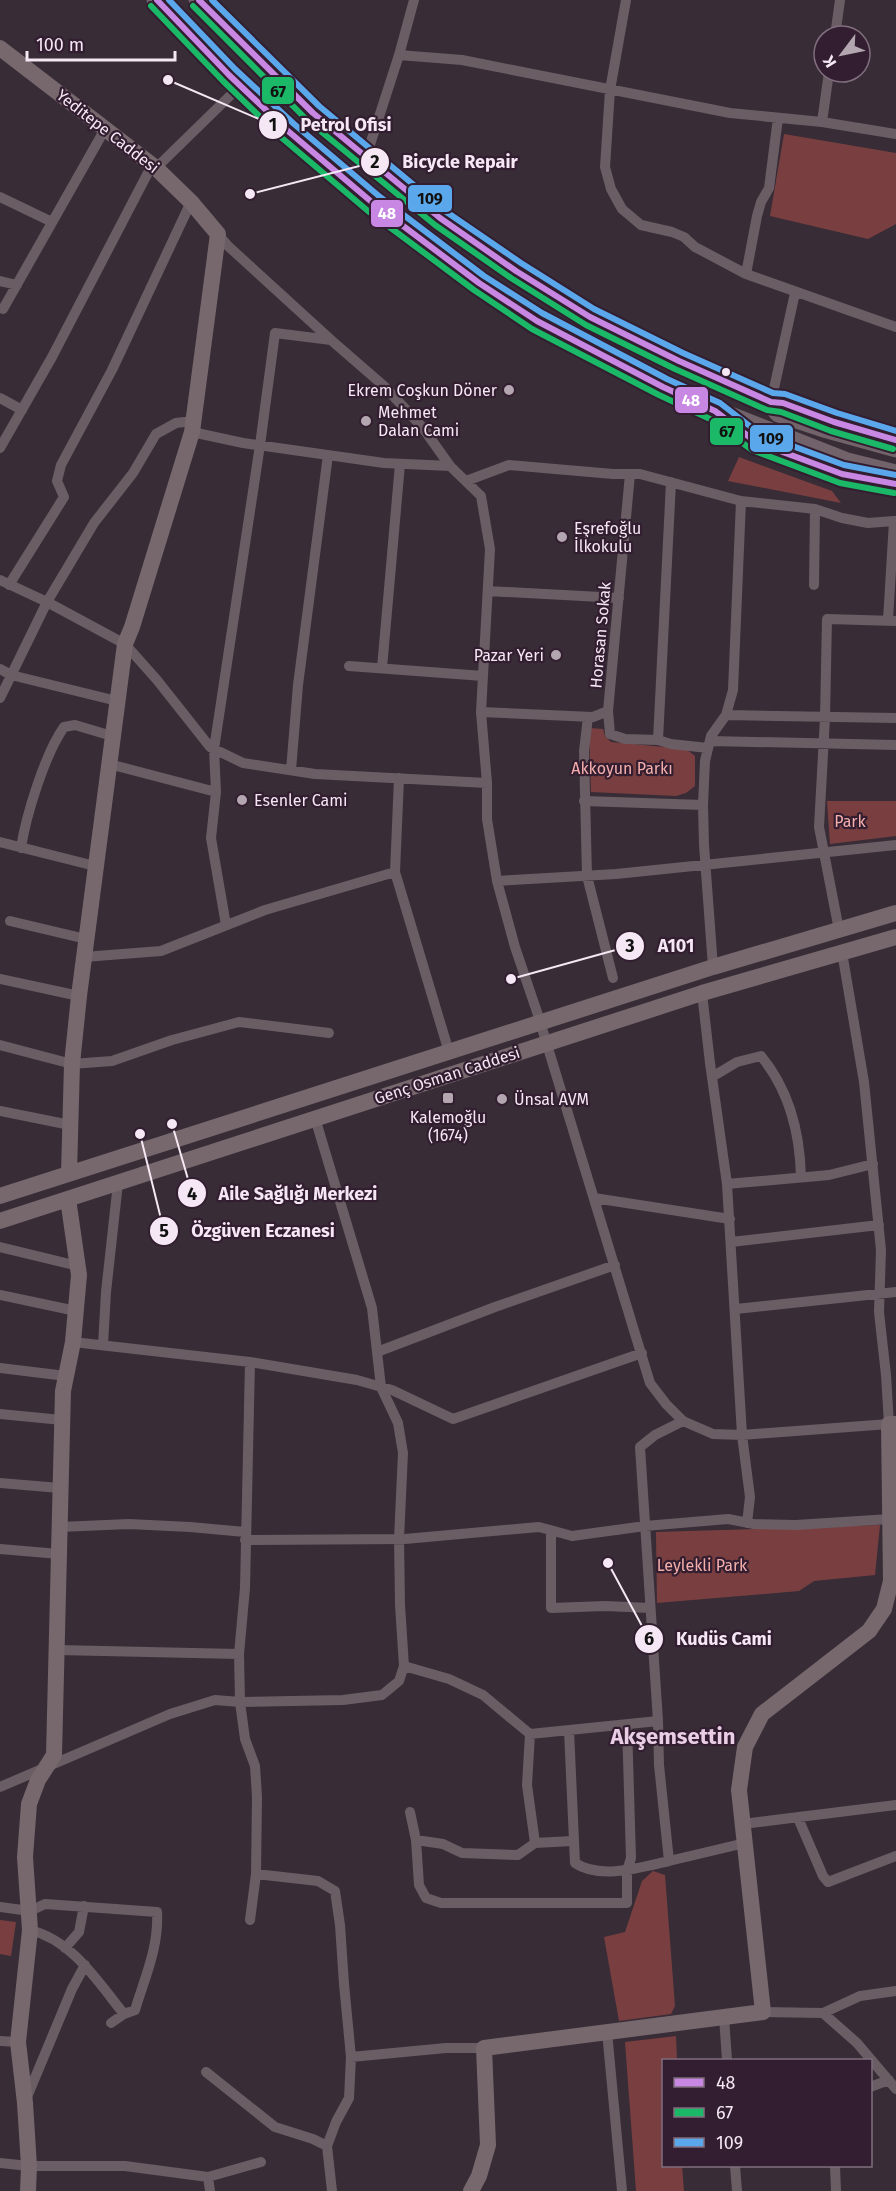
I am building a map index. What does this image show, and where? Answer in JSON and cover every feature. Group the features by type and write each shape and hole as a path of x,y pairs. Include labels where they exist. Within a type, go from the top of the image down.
{"highway":[{"path":"157,0 240,86 374,204 479,283 537,321 663,387 715,411 847,463 896,475"},
{"path":"200,0 313,113 440,218 516,272 572,305 679,362 771,402 783,403 834,422 896,440"},
{"path":"771,402 779,412 896,447"},
{"path":"715,411 756,442 843,474 896,484"}],"street":[{"path":"366,157 414,0"},
{"path":"626,0 610,90 605,167 611,189 622,209 641,225 684,237 695,247 746,274 896,327"},
{"path":"837,24 840,0"},
{"name":"Yeditepe Caddesi","path":"0,48 154,166 196,208"},
{"path":"399,55 462,60 730,113 822,122 896,134"},
{"path":"822,122 827,84"},
{"path":"0,448 52,357 154,166 240,86"},
{"path":"746,274 757,216 761,202 769,188 778,118"},
{"path":"3,309 105,129"},
{"path":"0,197 52,222"},
{"path":"487,783 315,774 243,763 214,749 124,644 47,602 4,582 64,497 57,481 61,465 196,208 228,246 384,386 423,428 450,466 481,496 490,549 481,712 487,783 487,819 497,881 650,1383 683,1421 713,1434 742,1435 892,1424"},
{"path":"69,1173 72,1064 79,996 124,644 132,627 192,427 218,234"},
{"path":"0,281 17,285"},
{"path":"771,402 795,292"},
{"path":"226,925 211,838 216,792 214,749 275,333 332,340"},
{"path":"0,398 22,410"},
{"path":"0,698 47,602 94,524 133,473 156,434 176,423 260,446 400,464 450,466"},
{"path":"291,770 298,685 328,455"},
{"path":"382,668 400,464"},
{"path":"466,481 509,465 612,474 640,474 741,501 815,509 842,518 868,523 895,521 892,620 827,619 819,827 822,853 839,930"},
{"name":"Horasan Sokak","path":"590,717 608,711 630,474"},
{"path":"658,740 671,482"},
{"path":"713,967 702,805 705,761 711,736 726,715 733,690 741,501"},
{"path":"814,585 815,509"},
{"path":"488,591 619,598"},
{"path":"349,666 483,676"},
{"path":"0,669 11,675 117,701"},
{"path":"608,711 610,734 625,739 709,745 896,745"},
{"path":"481,712 590,717 584,751 587,876 613,978"},
{"path":"726,715 896,718"},
{"path":"21,848 31,805 57,737 64,727 75,725 112,736"},
{"path":"109,764 216,792"},
{"path":"399,778 395,872 449,1052"},
{"path":"584,801 702,805"},
{"path":"0,842 95,866"},
{"path":"497,881 587,876 896,845"},
{"path":"84,957 160,951 265,910 395,872"},
{"name":"Genç Osman Caddesi","path":"0,1196 713,967 896,913"},
{"path":"9,921 86,939"},
{"name":"Genç Osman Caddesi","path":"0,1221 702,993 896,937"},
{"path":"763,2012 739,1790 745,1748 762,1714 869,1631 884,1609 893,1581 890,1519 892,1424 879,1312 882,1250 864,1082 842,952"},
{"path":"0,979 79,996"},
{"path":"702,993 728,1184 742,1435 750,1497 747,1523"},
{"path":"0,1046 72,1064 112,1061 172,1040 239,1022 329,1033"},
{"path":"712,1077 737,1062 761,1056 774,1071 789,1107 800,1150 801,1177"},
{"path":"0,1111 70,1125"},
{"path":"0,1787 170,1713 215,1701 343,1700 382,1695 399,1681 404,1666 399,1539 403,1453 398,1422 381,1387 372,1308 315,1118"},
{"path":"728,1184 829,1175 873,1164"},
{"path":"103,1345 106,1292 118,1183"},
{"path":"594,1198 730,1219"},
{"path":"28,2191 24,2103 18,2042 30,1930 25,1857 29,1804 38,1780 54,1755 63,1391 73,1342 79,1275 68,1199"},
{"path":"731,1242 879,1225"},
{"path":"0,1247 78,1266"},
{"path":"377,1352 615,1265"},
{"path":"736,1309 896,1292"},
{"path":"0,1295 76,1311"},
{"path":"73,1342 250,1362 357,1380 381,1387 453,1419 642,1353"},
{"path":"250,1362 245,1588 240,1654 240,1702 245,1739 255,1766 256,1874 250,1920"},
{"path":"0,1368 66,1376"},
{"path":"0,1414 62,1420"},
{"path":"669,1861 659,1765 640,1447 655,1435 683,1421"},
{"path":"0,1483 60,1488"},
{"path":"59,1527 129,1524 190,1527 245,1536 399,1539 539,1527 572,1536 645,1526 728,1519 747,1523 796,1525 890,1519"},
{"path":"551,1531 551,1608 605,1606 650,1608"},
{"path":"0,1549 59,1554"},
{"path":"57,1650 240,1654"},
{"path":"404,1666 449,1679 483,1695 530,1734 658,1721"},
{"path":"410,1812 416,1840 419,1885 426,1898 441,1903 627,1903 627,1871 631,1858 627,1725"},
{"path":"569,1730 575,1863 584,1869 627,1871 745,1843"},
{"path":"530,1734 527,1785 535,1843"},
{"path":"743,1824 896,1805"},
{"path":"798,1818 823,1876 828,1882 896,1856"},
{"path":"416,1840 443,1844 462,1853 518,1855 535,1843 573,1841"},
{"path":"256,1874 318,1881 335,1891 351,2057 350,2098 336,2122 327,2146 332,2191"},
{"path":"0,1907 30,1911 45,1904 158,1912 158,1927 150,1966 135,2010 111,2023"},
{"path":"64,1947 79,1932 84,1906"},
{"path":"30,1930 47,1934 85,1965 124,2014"},
{"path":"24,2103 72,1989 85,1965"},
{"path":"351,2057 447,2048 484,2048 763,2012 823,2013 860,1996 896,1991"},
{"path":"823,2013 857,2043 871,2059"},
{"path":"724,2017 727,2059"},
{"path":"608,2032 622,2191"},
{"path":"0,2041 18,2042"},
{"path":"471,2191 479,2176 488,2145 484,2048"},
{"path":"872,2060 896,2089"},
{"path":"206,2072 275,2127 327,2146"},
{"path":"872,2086 889,2080"},
{"path":"0,2163 28,2166 125,2166 208,2177 261,2162"},
{"path":"735,2167 737,2191"},
{"path":"835,2167 836,2191"},
{"path":"208,2177 210,2191"}],"green space":[{"path":"784,134 896,153 896,224 868,239 770,216"},
{"path":"739,457 832,491 841,503 728,481"},
{"name":"Akkoyun Parkı","path":"589,728 603,729 605,736 611,742 686,749 695,756 695,786 686,793 676,796 591,792"},
{"name":"Park","path":"827,801 896,801 896,836 830,844"},
{"name":"Leylekli Park","path":"880,1525 875,1575 814,1581 799,1591 657,1603 656,1532"},
{"path":"653,1871 665,1875 675,2006 671,2014 619,2021 604,1937 625,1932 642,1881"},
{"path":"0,1920 16,1922 11,1956 0,1954"},
{"path":"676,2036 677,2059 662,2059 662,2167 682,2167 684,2191 636,2191 625,2042"}],"transit line":[{"name":"48","path":"157,0 229,75 288,131 374,204 479,283 537,321 663,387 715,411 756,442 842,474 896,484"},
{"name":"109","path":"169,0 235,69 294,124 380,197 484,276 542,313 667,379 720,403 760,434 844,465 896,475"},
{"name":"48","path":"199,0 313,113 440,218 516,271 590,317 679,361 771,402 783,403 834,422 896,440"},
{"name":"109","path":"212,0 319,106 445,211 594,309 683,353 773,393 785,394 896,431"},
{"name":"67","path":"151,6 282,138 368,211 474,290 532,329 710,419 752,450 840,483 894,493"},
{"name":"67","path":"193,6 307,120 435,225 511,278 586,325 675,369 767,410 781,412 831,431 893,449"}],"place":[{"name":"Petrol Ofisi","path":"168,80"},
{"name":"Bicycle Repair","path":"250,194"},
{"name":"Ekrem Coşkun Döner","path":"509,390"},
{"name":"Mehmet Dalan Cami","path":"366,421"},
{"name":"Eşrefoğlu İlkokulu","path":"562,537"},
{"name":"Pazar Yeri","path":"556,655"},
{"name":"Esenler Cami","path":"242,800"},
{"name":"A101","path":"511,979"},
{"name":"Kalemoğlu (1674)","path":"448,1098"},
{"name":"Ünsal AVM","path":"502,1099"},
{"name":"Aile Sağlığı Merkezi","path":"172,1124"},
{"name":"Özgüven Eczanesi","path":"140,1134"},
{"name":"Kudüs Cami","path":"608,1563"}],"district":[{"name":"Akşemsettin","path":"673,1736"}]}
